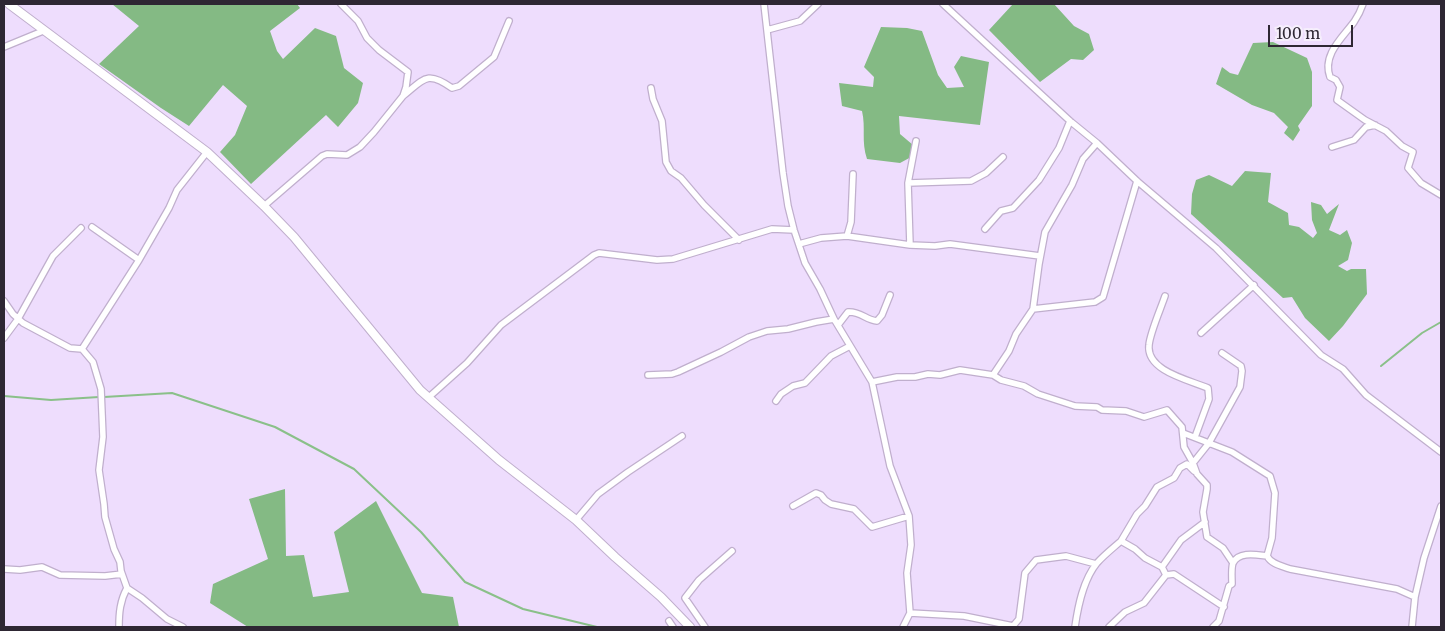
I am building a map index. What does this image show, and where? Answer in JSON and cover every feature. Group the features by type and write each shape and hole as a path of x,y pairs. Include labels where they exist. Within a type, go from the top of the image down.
{"main road":[{"path":"9,4 207,152 294,237 420,390 499,460 576,520 615,557 662,597 690,627"}],"street":[{"path":"341,4 358,21 367,38 379,50 408,72 403,96"},
{"path":"764,4 783,173 794,230 805,263 836,322 872,382 890,466 909,516 911,545 908,573 910,613 904,627"},
{"path":"767,30 800,21 818,4"},
{"path":"943,4 1137,181 1216,248 1321,356 1343,369 1366,395 1441,452"},
{"path":"1363,4 1356,20 1339,39 1327,65 1330,77 1336,80 1340,87 1337,100 1365,120 1386,131 1402,146 1413,152 1408,168 1421,183 1441,195"},
{"path":"264,206 322,156 327,154 347,155 360,147 403,96 423,80 439,79 452,88 460,86 494,57 509,21"},
{"path":"4,46 43,31"},
{"path":"651,88 653,99 662,121 666,162 671,171 681,178 704,205 739,240"},
{"path":"986,229 1001,211 1013,208 1039,180 1059,148 1070,121"},
{"path":"1332,147 1354,140 1366,127 1375,125"},
{"path":"910,245 908,183 916,142"},
{"path":"993,375 1010,351 1016,334 1033,308 1045,232 1072,185 1083,159 1097,143"},
{"path":"82,349 140,260 177,190 207,152"},
{"path":"908,183 971,181 986,173 1003,157"},
{"path":"847,236 851,222 853,174"},
{"path":"1033,308 1095,302 1102,297 1137,181"},
{"path":"92,227 140,260"},
{"path":"4,338 18,319 53,256 81,228"},
{"path":"429,397 467,363 501,325 594,255 599,253 657,260 673,259 772,229 794,230"},
{"path":"799,244 821,238 847,236 910,245 934,246 950,244 1040,256"},
{"path":"1201,333 1254,285"},
{"path":"648,375 678,372 730,348 742,339 767,331 788,329 816,322 836,322 848,312 854,311 870,320 877,321 882,315 890,295"},
{"path":"1165,296 1149,344 1150,356 1156,365 1208,388 1209,399 1195,437"},
{"path":"4,301 18,319 70,348 82,349 93,362 101,389 103,437 99,470 105,517 114,549 120,562 126,588 121,599 119,627"},
{"path":"776,401 793,386 805,383 831,356 850,346"},
{"path":"1193,463 1209,442 1240,386 1241,366 1222,353"},
{"path":"872,382 928,374 940,375 960,370 993,375 1001,380 1024,386 1038,394 1075,406 1126,411 1144,417 1167,410 1180,424 1184,448 1193,463 1196,474"},
{"path":"1182,433 1232,452 1270,476 1275,494 1272,538 1267,556"},
{"path":"576,520 598,494 682,436"},
{"path":"1075,627 1078,608 1086,582 1096,564 1121,541 1137,514 1145,506 1157,487 1174,478 1180,468 1188,464 1206,485 1203,512 1207,537 1223,548 1233,564 1232,584 1229,586 1224,607 1218,621 1213,627"},
{"path":"793,506 816,493 831,504 854,508 872,527 909,516"},
{"path":"1412,627 1415,597 1424,558 1441,506"},
{"path":"1162,567 1180,540 1205,522"},
{"path":"1121,541 1135,549 1145,558 1162,567 1166,575"},
{"path":"705,627 685,598 699,580 732,551"},
{"path":"1233,564 1239,557 1246,554 1267,556 1277,564 1290,569 1397,590 1415,597"},
{"path":"910,613 964,616 1013,626 1020,618 1025,573 1036,560 1066,556 1096,564"},
{"path":"4,569 20,570 42,567 60,575 106,576 122,574"},
{"path":"1109,627 1125,612 1144,603 1166,575 1174,574 1224,607"},
{"path":"126,588 142,598 166,619 182,627"},
{"path":"669,621 674,627"}],"green space":[{"path":"112,4 297,4 300,8 270,31 277,51 283,59 315,28 336,36 344,68 363,83 358,103 338,127 326,115 251,184 220,152 235,135 247,106 223,85 189,126 99,64 139,26"},
{"path":"1013,4 1054,4 1074,26 1089,34 1094,50 1083,60 1071,59 1040,82 989,30"},
{"path":"881,27 907,28 922,31 938,75 947,88 964,87 954,67 961,56 989,62 980,125 899,116 900,134 913,145 913,156 900,163 867,159 864,146 862,111 842,106 839,83 873,87 874,77 864,67"},
{"path":"1273,42 1307,58 1312,72 1312,106 1298,126 1300,130 1293,141 1284,133 1288,127 1274,113 1252,105 1216,84 1222,67 1230,73 1238,75 1253,43"},
{"path":"1245,171 1271,173 1268,202 1288,213 1289,225 1299,227 1313,238 1317,233 1312,220 1311,202 1321,205 1327,214 1339,204 1329,230 1340,235 1347,230 1352,243 1348,260 1338,266 1347,271 1351,269 1366,269 1367,294 1329,341 1305,318 1292,297 1283,298 1191,214 1192,194 1196,180 1209,175 1232,186"},
{"path":"285,489 286,556 304,555 313,597 349,592 334,532 376,501 422,593 453,597 459,627 248,627 210,603 213,584 268,559 249,499"}],"waterway":[{"path":"1381,366 1422,333 1441,322"},
{"path":"104,397 172,393 275,427 354,469 421,532 465,582 523,609 597,627"},
{"path":"4,396 51,400 99,397"}]}
